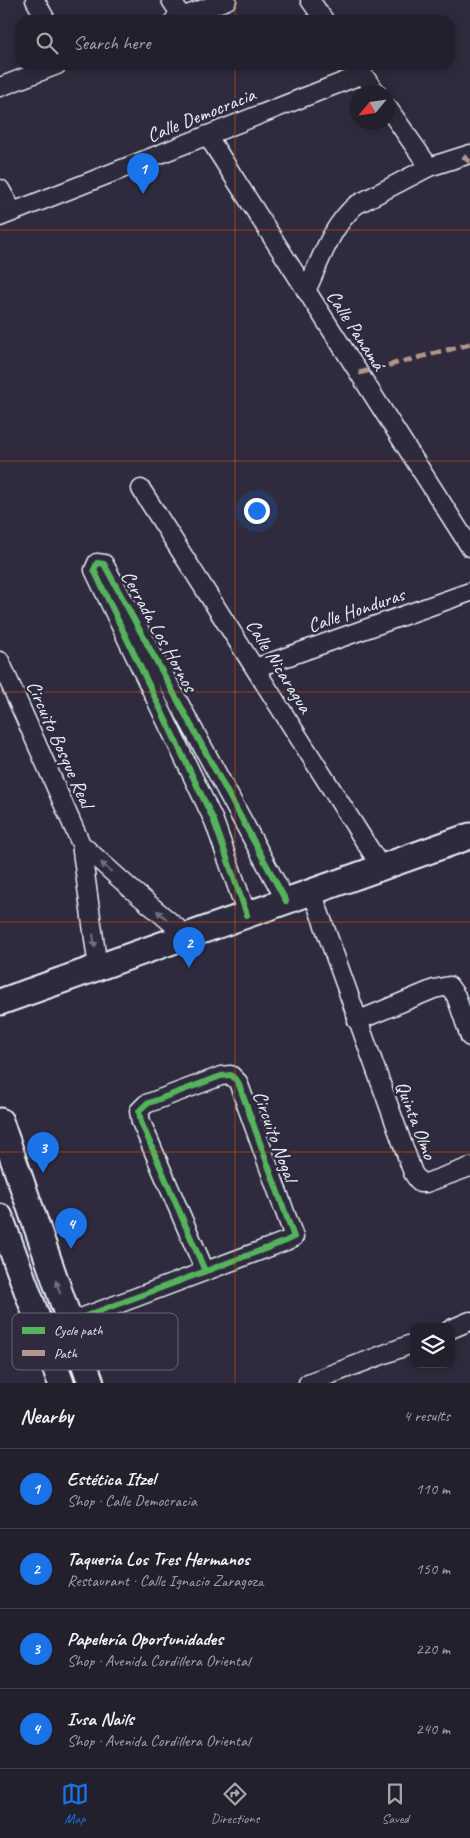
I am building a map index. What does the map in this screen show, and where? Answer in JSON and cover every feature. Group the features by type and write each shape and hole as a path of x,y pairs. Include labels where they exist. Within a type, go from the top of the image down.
{"main road":[{"path":"0,1002 470,836"},
{"path":"0,1121 8,1165 66,1313"},
{"path":"0,1217 35,1313"},
{"path":"55,1370 60,1383"},
{"path":"87,1370 91,1383"}],"street":[{"path":"35,0 43,15"},
{"path":"171,0 177,15"},
{"path":"186,15 227,0"},
{"path":"310,0 320,15"},
{"path":"0,87 44,70"},
{"name":"Calle Democracia","path":"7,215 207,135 358,70"},
{"path":"361,70 371,85"},
{"path":"395,118 430,167"},
{"name":"Calle Panamá","path":"207,135 470,547"},
{"path":"306,291 336,227 356,205 430,167 470,154"},
{"path":"0,189 7,215"},
{"name":"Calle Nicaragua","path":"141,489 381,867"},
{"name":"Cerrada Los Hornos","path":"247,915 214,820 94,570 97,564 104,564 286,901"},
{"name":"Calle Honduras","path":"255,668 470,592"},
{"name":"Circuito Bosque Real","path":"0,661 7,697 81,844 98,968"},
{"path":"214,820 238,810"},
{"name":"Circuito Bosque Real","path":"81,844 187,936"},
{"name":"Quinta Olmo","path":"312,892 413,1173 420,1183 426,1183 470,1167"},
{"path":"357,1021 434,989 449,986 456,996 470,1037"},
{"name":"Circuito Nogal","path":"94,1313 294,1238 238,1082 231,1075 221,1076 146,1104 139,1110 141,1122 205,1271"},
{"path":"455,1327 470,1321"},
{"path":"308,1383 410,1345"}],"marked path":[{"path":"463,156 470,162"},
{"path":"359,373 470,344"}],"cycle path":[{"path":"247,915 214,821 94,570 97,563 104,564 286,901"},
{"path":"94,1313 286,1241 294,1237 238,1082 231,1075 221,1076 146,1104 139,1111 141,1122 205,1271"}],"place":[{"name":"Estética Itzel","path":"143,194"},
{"name":"Taqueria Los Tres Hermanos","path":"189,968"},
{"name":"Papelería Oportunidades","path":"43,1173"},
{"name":"Ivsa Nails","path":"71,1249"}]}
